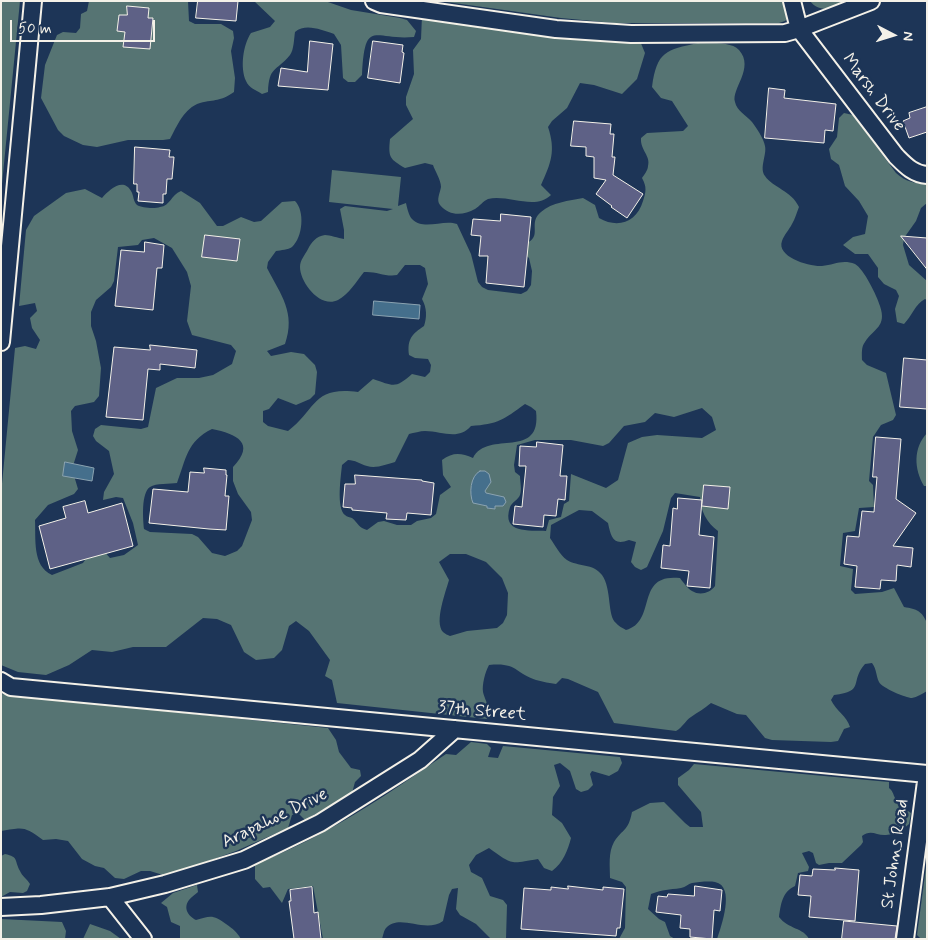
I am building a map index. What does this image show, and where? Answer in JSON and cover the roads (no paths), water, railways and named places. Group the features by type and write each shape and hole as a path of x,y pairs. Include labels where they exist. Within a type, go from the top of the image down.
{"street":[{"path":"1,342 33,1"},
{"path":"374,1 381,4 566,30 631,34 785,33 871,1"},
{"path":"792,1 799,29"},
{"name":"Marsh Drive","path":"799,29 896,156 909,169 923,175"},
{"name":"37th Street","path":"1,681 11,687 927,774"},
{"name":"Arapahoe Drive","path":"1,907 41,905 110,897 165,884 244,860 320,823 420,760 456,730"},
{"name":"St Johns Road","path":"905,939 927,774"},
{"path":"110,897 143,939"}],"water":[{"path":"374,301 420,305 419,319 373,315"},
{"path":"65,462 94,468 92,481 63,476"},
{"path":"480,471 485,471 489,474 491,482 485,491 486,493 504,497 506,502 503,506 495,506 495,509 473,503 471,495 472,481"}]}
